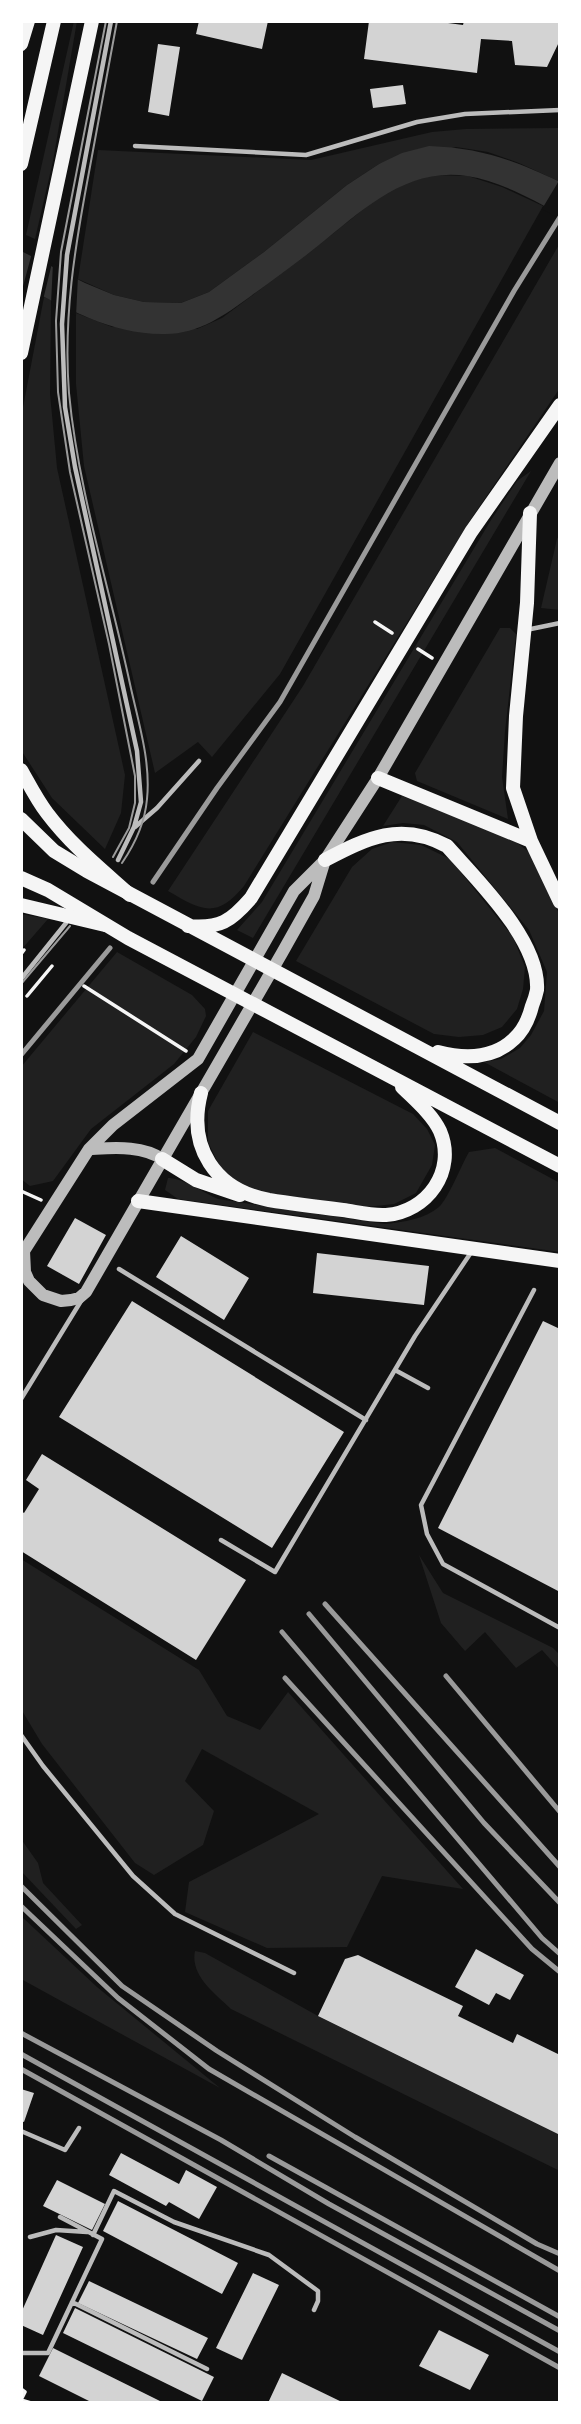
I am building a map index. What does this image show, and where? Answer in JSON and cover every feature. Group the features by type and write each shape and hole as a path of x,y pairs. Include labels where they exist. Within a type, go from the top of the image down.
{"main road":[{"path":"21,44 28,21"},
{"path":"21,164 54,21"},
{"path":"21,353 92,21"},
{"path":"188,926 204,928 222,924 237,914 251,898 471,532 560,405"},
{"path":"530,513 525,630 516,716 513,788 531,841 560,902"},
{"path":"21,770 45,812 90,867"},
{"path":"378,778 531,841"},
{"path":"21,819 54,851 90,867 153,908 560,1123"},
{"path":"325,860 362,840 385,834 411,834 433,839 447,846 519,932 533,960 537,990 529,1018 517,1037 492,1054 476,1057 421,1048"},
{"path":"21,878 59,905 105,925 560,1166"},
{"path":"21,905 59,905"},
{"path":"162,1159 213,1188 269,1200 377,1215 398,1213 426,1198 434,1190 443,1172 445,1150 443,1139 429,1115 391,1076"},
{"path":"201,1094 198,1132 205,1156 212,1167 243,1193 269,1200"},
{"path":"138,1202 560,1261"}],"street":[{"path":"325,860 314,895 245,1020 86,1292 79,1298 61,1301 43,1296 29,1281 23,1254 89,1149 113,1125 198,1059 294,891 325,860 378,778 560,463"},
{"path":"89,1149 139,1150 152,1152 162,1159"}],"lane":[{"path":"111,21 67,255 62,324 65,407 75,467 138,751 141,802 134,827 118,860"},
{"path":"135,146 306,155 417,122 465,114 560,110"},
{"path":"525,630 560,623"},
{"path":"134,827 157,808 198,761"},
{"path":"21,979 66,923"},
{"path":"221,1540 275,1572 395,1370 474,1248"},
{"path":"119,1269 366,1420"},
{"path":"534,1290 421,1505 427,1534 443,1564 560,1628"},
{"path":"21,1399 86,1292"},
{"path":"395,1370 428,1388"},
{"path":"21,1735 43,1766 134,1876 175,1914 294,1973"},
{"path":"21,2131 65,2150 79,2128"},
{"path":"91,2233 114,2192 174,2222 269,2255 318,2291 314,2310"},
{"path":"21,2353 48,2353 102,2239 60,2217"},
{"path":"30,2237 55,2230 91,2233"},
{"path":"72,2302 207,2368"}],"path":[{"path":"375,622 394,634"},
{"path":"414,647 443,665"},
{"path":"27,996 51,966"},
{"path":"85,986 198,1059"},
{"path":"21,1191 53,1206"},
{"path":"21,2389 25,2392 21,2400 31,2403"}],"shaded area":[{"path":"74,21 77,21 53,161 35,239 26,235"},
{"path":"560,128 558,181 488,152 456,147 379,164 347,185 209,292 181,303 144,302 114,295 78,279 98,150 311,160 432,132"},
{"path":"429,146 465,149 497,156 560,182 560,215 515,191 479,178 445,175 424,178 369,205 294,265 221,316 200,327 177,333 145,333 108,325 21,285 21,251 114,295 144,302 181,303 209,292 347,185 379,164 402,153"},
{"path":"434,175 468,176 502,187 543,206 280,674 212,757 198,742 155,773 84,466 76,384 76,313 112,327 197,329 222,318 381,195 402,184"},
{"path":"560,243 560,388 471,519 244,886 234,897 216,908 199,907 168,891 303,686"},
{"path":"44,297 51,300 50,394 57,468 125,775 121,813 105,849 52,798 21,750 21,418"},
{"path":"531,471 253,938 237,930 262,902 491,520 517,481"},
{"path":"560,534 560,610 541,608 557,539"},
{"path":"500,628 510,628 516,634 502,777 508,819 417,781 415,773"},
{"path":"402,796 511,838 530,853 542,874 560,916 560,1103 484,1062 501,1059 520,1048 531,1035 544,1011 547,972 529,930 457,842 424,825 403,823 383,826"},
{"path":"392,842 421,845 450,859 513,937 525,967 523,989 517,1009 502,1027 483,1035 459,1037 434,1034 296,961 352,867 372,849"},
{"path":"21,914 48,919 21,950"},
{"path":"117,952 192,995 205,1009 206,1016 196,1037 174,1064 91,1129 53,1181 30,1186 21,1179 21,1067"},
{"path":"253,1032 413,1114 427,1129 435,1145 432,1165 416,1193 394,1204 366,1207 264,1193 237,1185 220,1167 208,1142 208,1111"},
{"path":"495,1148 560,1183 560,1252 178,1199 165,1190 168,1178 173,1178 218,1199 385,1224 414,1219 439,1207 469,1152"},
{"path":"419,1555 443,1593 553,1648 560,1655 560,1670 542,1650 516,1668 485,1632 465,1651 441,1623"},
{"path":"21,1559 199,1670 227,1716 260,1730 288,1692 463,1889 382,1876 347,1947 267,1948 185,1912 189,1882 319,1814 202,1749 185,1781 214,1811 203,1845 154,1875 135,1863 42,1744 21,1709"},
{"path":"21,1839 38,1863 43,1883 82,1925 76,1929 21,1871"},
{"path":"21,1916 97,1987 220,2088 21,1979"},
{"path":"195,1951 205,1953 318,2016 560,2135 560,2171 231,2009 200,1976 194,1960"}],"pier":[{"path":"560,179 560,219 542,209"},
{"path":"32,253 52,263 43,300 22,290"},
{"path":"53,263 78,276 76,316 51,304"}],"building":[{"path":"199,21 268,21 262,49 196,34"},
{"path":"369,21 433,21 463,25 464,21 560,21 560,40 547,67 515,65 512,41 481,39 477,73 364,59"},
{"path":"158,44 180,47 169,116 148,112"},
{"path":"403,85 406,104 373,108 370,89"},
{"path":"75,1218 106,1235 79,1284 47,1266"},
{"path":"181,1236 249,1278 224,1320 156,1277"},
{"path":"317,1253 429,1266 424,1305 313,1293"},
{"path":"132,1301 344,1432 272,1548 59,1417"},
{"path":"543,1321 560,1329 560,1592 438,1528"},
{"path":"42,1454 246,1580 196,1660 21,1551 21,1511 24,1513 39,1489 26,1480"},
{"path":"476,1949 524,1975 510,2000 496,1993 489,2005 455,1987"},
{"path":"358,1955 463,2006 458,2016 513,2043 517,2034 560,2055 560,2135 318,2016 345,1959"},
{"path":"21,2089 34,2093 24,2122 21,2121"},
{"path":"121,2153 179,2184 186,2170 217,2187 199,2219 169,2202 166,2206 109,2175"},
{"path":"57,2180 105,2204 92,2230 43,2206"},
{"path":"118,2201 238,2263 222,2294 103,2231"},
{"path":"56,2235 83,2247 43,2335 21,2325 21,2313"},
{"path":"253,2273 279,2285 242,2360 216,2348"},
{"path":"89,2281 208,2338 197,2359 78,2303"},
{"path":"75,2308 214,2377 202,2401 63,2333"},
{"path":"439,2330 489,2355 470,2390 419,2366"},
{"path":"53,2348 164,2403 93,2403 39,2376"},
{"path":"282,2373 344,2403 268,2403"}],"tram line":[{"path":"106,21 61,252 56,321 58,392 70,472 109,644 135,776 135,803 129,828 113,857"},
{"path":"117,21 75,255 69,310 68,365 73,429 80,466 140,727 147,770 147,799 142,824 122,863"},
{"path":"21,984 70,926"}],"railway":[{"path":"153,882 280,702 514,291 560,217"},
{"path":"21,1055 110,948"},
{"path":"325,1604 560,1867"},
{"path":"309,1614 484,1823 560,1903"},
{"path":"282,1632 542,1938 560,1954"},
{"path":"446,1676 560,1812"},
{"path":"285,1678 532,1949 560,1972"},
{"path":"21,1886 122,1986 217,2051 355,2137 537,2244 560,2254"},
{"path":"21,1906 118,1998 209,2069 560,2271"},
{"path":"21,2033 221,2140 329,2204 560,2331"},
{"path":"21,2054 560,2352"},
{"path":"21,2069 560,2368"},
{"path":"269,2156 560,2317"}]}
